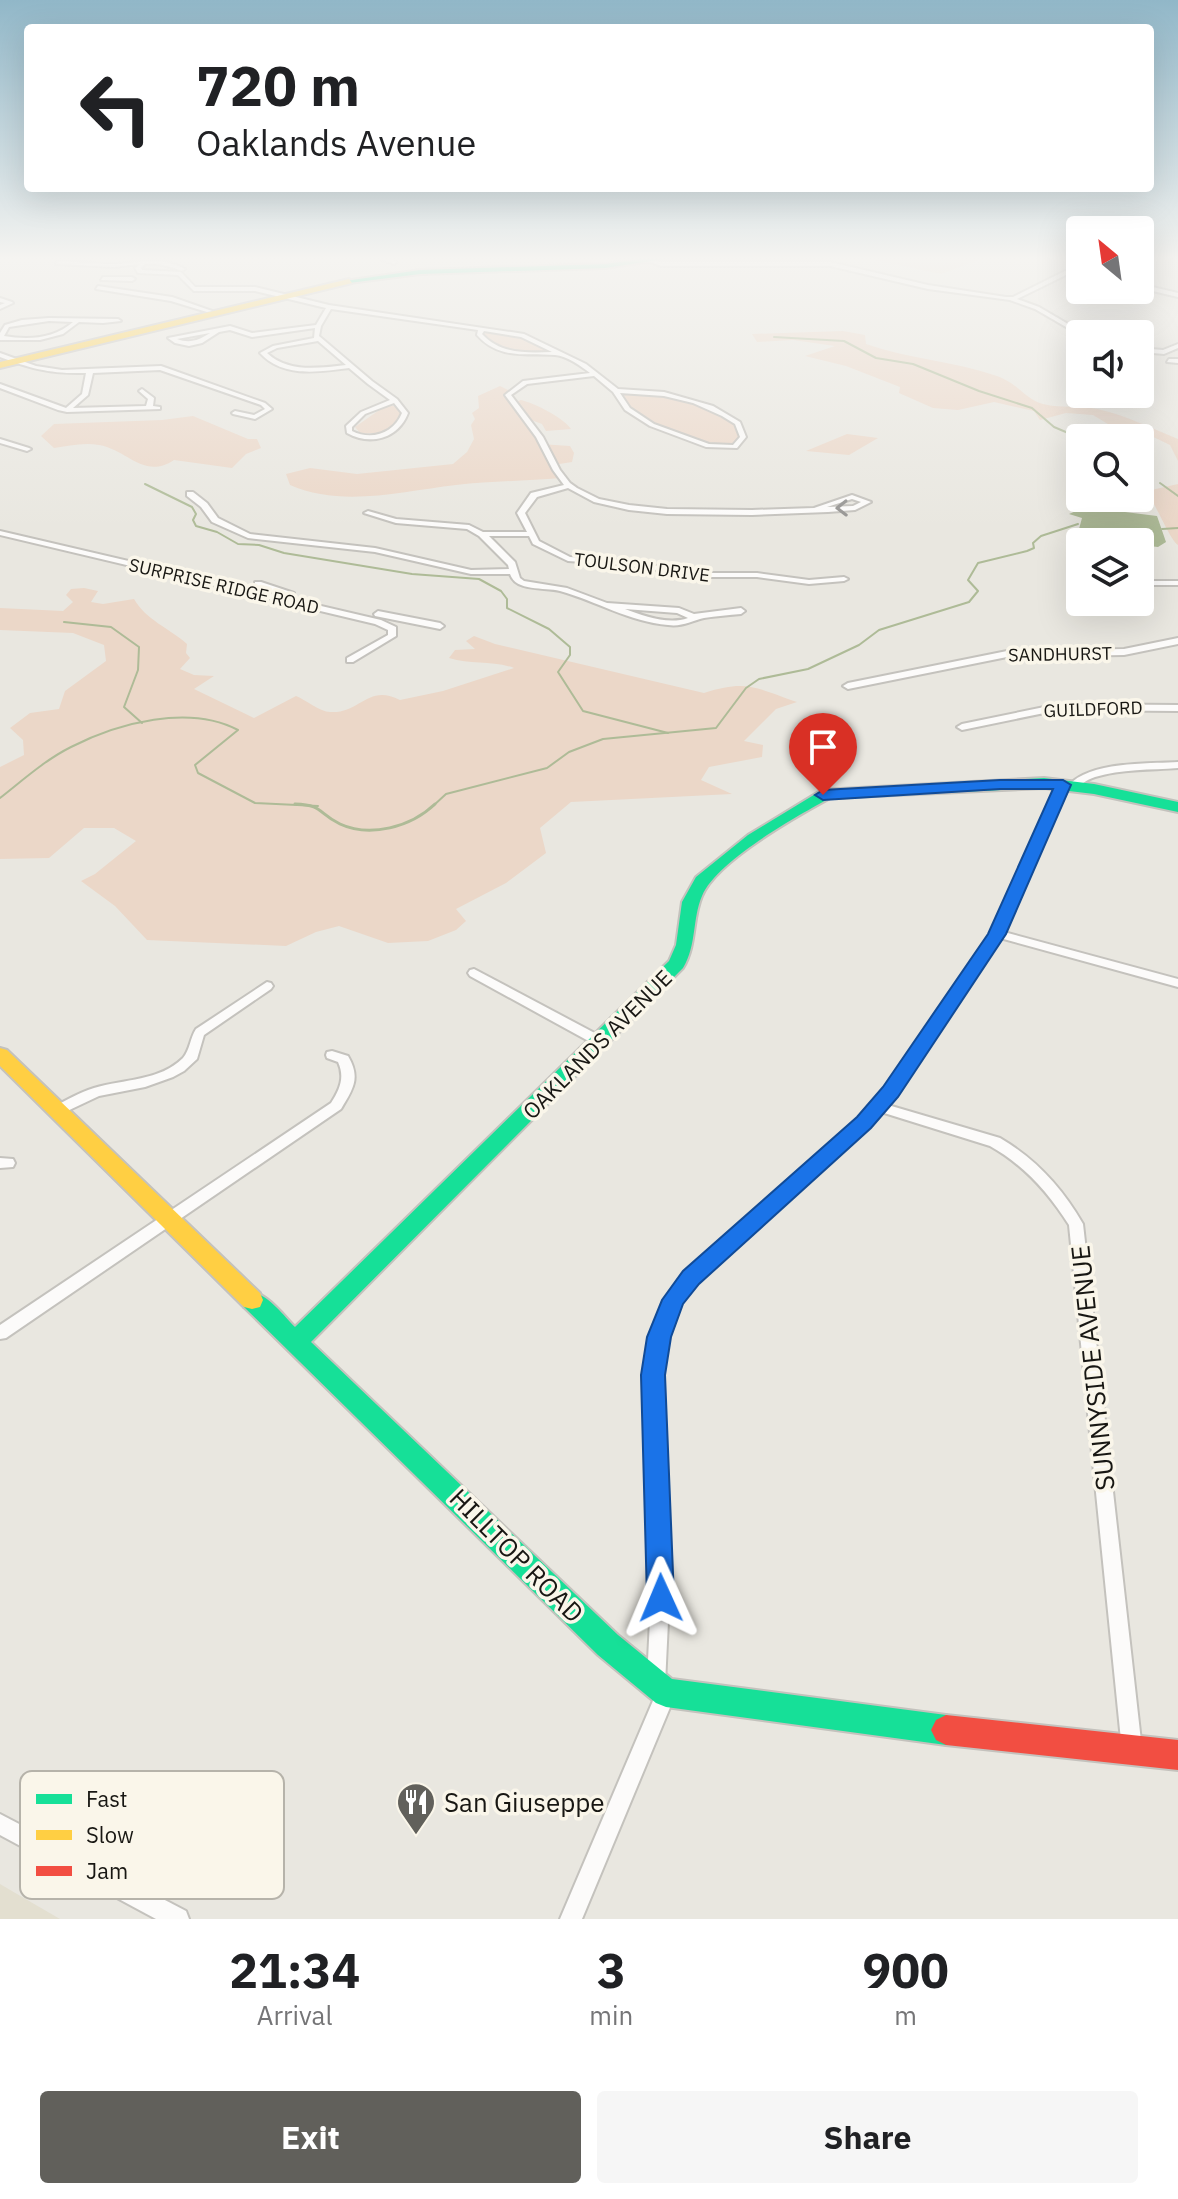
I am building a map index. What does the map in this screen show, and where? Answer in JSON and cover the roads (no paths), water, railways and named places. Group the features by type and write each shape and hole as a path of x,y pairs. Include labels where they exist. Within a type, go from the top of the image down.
{"street":[{"path":"6,360 53,349"},
{"path":"6,360 55,349"},
{"path":"272,349 263,353 274,363 287,367 317,369 351,366"},
{"path":"333,349 368,384 395,400 405,413 397,428 374,437 355,436 349,432 349,426 359,416 395,400"},
{"path":"503,349 515,354 562,352"},
{"path":"554,349 616,391 633,413 670,433 720,448 735,447 743,437 738,423 701,404 664,394 616,391"},
{"path":"6,360 48,370 161,368 263,404 269,409 255,417 235,413"},
{"path":"1169,361 1178,361"},
{"path":"67,410 85,395 90,371"},
{"path":"595,374 525,382 508,395 537,432 546,453 568,486 580,494 598,500 684,511 744,513 855,508 867,502 861,498 847,497 818,508"},
{"path":"0,386 67,410 158,408"},
{"path":"142,391 151,398 149,408"},
{"path":"0,441 27,449"},
{"path":"482,534 529,534 521,515 528,500 544,491 568,486"},
{"path":"190,494 204,505 215,520 248,536 375,550 471,572 515,571"},
{"path":"368,513 396,521 469,527 482,534 507,557 516,579 521,583 563,589 608,605 668,609 694,617 741,611"},
{"name":"SURPRISE RIDGE ROAD","path":"0,533 384,623 393,629 392,636 350,660"},
{"name":"TOULSON DRIVE","path":"529,534 540,546 568,559 623,563 704,575 757,575 809,582 844,579"},
{"path":"96,548 440,626"},
{"path":"1154,583 1178,583"},
{"path":"246,591 258,584"},
{"name":"SANDHURST","path":"848,686 1007,654 1124,652 1178,641"},
{"name":"GUILDFORD","path":"962,727 1059,707 1178,708"},
{"path":"571,1919 662,1690 653,1375 655,1355 668,1313 678,1293 879,1107 997,934 1068,785 1093,774 1178,765"},
{"name":"OAKLANDS AVENUE","path":"296,1341 683,956 693,894 706,874 817,797 842,792 1068,785 1178,807"},
{"path":"997,934 1178,983"},
{"path":"474,973 599,1041"},
{"path":"58,1110 95,1093 152,1082 191,1058 195,1038 200,1032 267,986"},
{"name":"HILLTOP ROAD","path":"0,1055 608,1645 662,1690"},
{"path":"0,1333 336,1106 347,1089 350,1075 343,1059 332,1055"},
{"name":"SUNNYSIDE AVENUE","path":"879,1107 1009,1150 1022,1158 1047,1183 1076,1224 1132,1750"},
{"path":"662,1690 913,1727 1178,1755"},
{"path":"0,1824 20,1835"},
{"path":"141,1899 178,1919"}],"waterway":[{"path":"858,349 876,358 913,364 979,391 1032,408 1054,427 1066,432"},
{"path":"1160,483 1178,496"},
{"path":"145,484 192,507 196,514 193,520 196,526 217,532 238,544 259,545 284,553 412,574 479,579 501,591 507,599 507,608 549,629 570,647 570,655 558,672 583,711 667,733"},
{"path":"667,733 716,728 746,688 759,679 808,669 859,645 879,630 969,602 978,591 968,580 978,563 1027,551 1034,548 1033,543 1041,536 1078,524"},
{"path":"1162,529 1178,528"},
{"path":"64,622 111,627 139,647 138,670 124,707 141,722"},
{"path":"141,722 198,718 238,730 195,765 198,773 255,803 307,805"},
{"path":"0,798 71,747 141,722"},
{"path":"433,806 446,794 547,768 569,752 603,739 667,733"},
{"path":"295,804 307,805"},
{"path":"307,805 340,824 377,830 414,819 435,804"},
{"path":"307,805 318,806"}],"place":[{"name":"San Giuseppe","path":"416,1836"}]}
